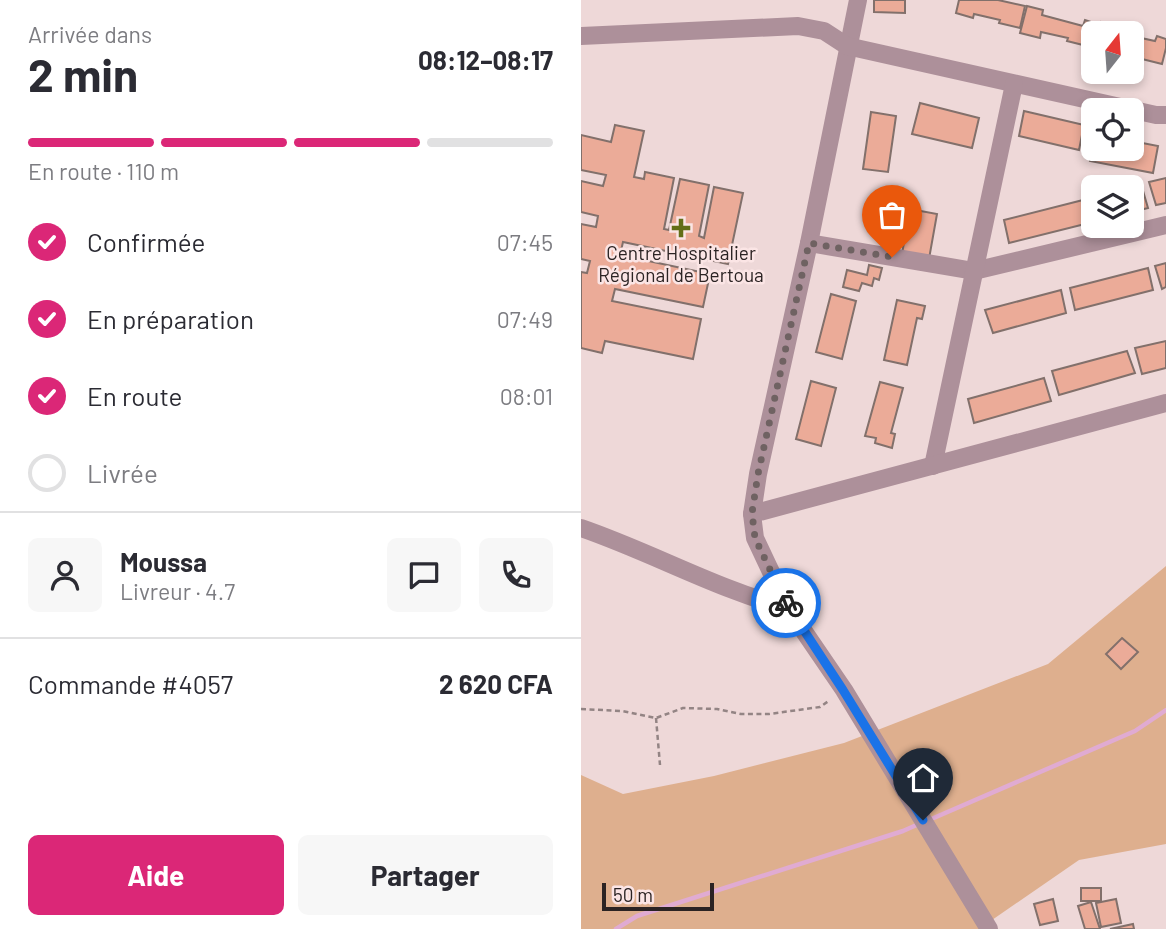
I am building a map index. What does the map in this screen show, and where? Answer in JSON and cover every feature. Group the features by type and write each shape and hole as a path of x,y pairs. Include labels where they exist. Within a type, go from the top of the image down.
{"street":[{"path":"858,0 809,243 758,474 752,513 755,538 788,608 843,690 989,929"},
{"path":"581,36 798,26 824,31 847,47 1166,115"},
{"path":"933,466 1014,84"},
{"path":"809,243 974,271 1166,225"},
{"path":"752,513 1166,403"},
{"path":"581,528 755,599 788,608"}],"path":[{"path":"581,709 622,711 656,718 683,708 769,714 820,707 843,690"},
{"path":"656,718 660,765"}],"shaded area":[{"path":"1166,566 1166,844 1079,860 979,929 581,929 581,775 623,794 714,776 844,743 1048,664"}],"building":[{"path":"874,0 905,0 905,13 874,12"},
{"path":"959,0 998,0 1025,6 1020,28 999,23 1000,20 974,14 973,18 956,13"},
{"path":"1027,6 1043,10 1042,15 1081,25 1081,44 1067,41 1068,38 1041,32 1040,38 1020,33"},
{"path":"1157,36 1166,39 1162,64 1145,60 1145,39 1155,41"},
{"path":"920,103 979,118 972,148 912,134"},
{"path":"1024,111 1081,124 1079,150 1019,136"},
{"path":"871,112 896,116 888,172 863,169"},
{"path":"615,125 644,131 634,177 644,179 645,172 674,178 664,229 669,230 680,179 709,185 699,236 704,238 714,187 743,193 728,264 623,242 620,255 710,274 703,307 615,289 612,301 701,319 693,359 605,341 602,353 581,348 581,272 587,273 590,261 581,259 581,224 596,227 598,216 581,212 581,181 603,186 606,175 581,170 581,135 611,142"},
{"path":"1144,143 1158,146 1153,173 1090,161 1144,161"},
{"path":"1166,178 1166,203 1156,205 1149,182"},
{"path":"1081,201 1081,225 1009,243 1004,220"},
{"path":"910,209 937,214 927,270 900,265"},
{"path":"1166,263 1166,287 1162,289 1155,266"},
{"path":"869,265 882,268 879,280 874,278 872,286 862,283 859,291 843,287 847,270 867,275"},
{"path":"1148,268 1153,290 1075,310 1070,288"},
{"path":"1061,290 1066,313 993,333 985,310"},
{"path":"831,294 856,301 842,359 816,352"},
{"path":"897,300 925,306 922,319 917,318 907,365 884,360"},
{"path":"1166,341 1166,368 1142,374 1135,348"},
{"path":"1127,351 1135,373 1059,395 1052,371"},
{"path":"1044,378 1051,401 974,423 968,399"},
{"path":"811,381 836,388 821,446 796,439"},
{"path":"880,382 903,388 891,433 895,434 892,448 875,443 876,438 865,436"},
{"path":"1122,638 1138,652 1121,669 1106,654"},
{"path":"1081,888 1101,888 1101,901 1081,901"},
{"path":"1053,899 1058,921 1040,925 1034,904"},
{"path":"1116,899 1121,923 1101,927 1096,903"},
{"path":"1091,902 1100,929 1085,929 1078,906"},
{"path":"1133,924 1134,929 1110,929"}],"waterway":[{"path":"929,820 1135,731 1166,710"},
{"path":"616,929 637,916 921,823"}],"way so far":[{"path":"786,603 755,538 752,513 758,474 809,243 892,257"}],"place":[{"name":"Centre Hospitalier Régional de Bertoua","path":"681,228"}],"route":[{"path":"786,603 923,820"}]}
